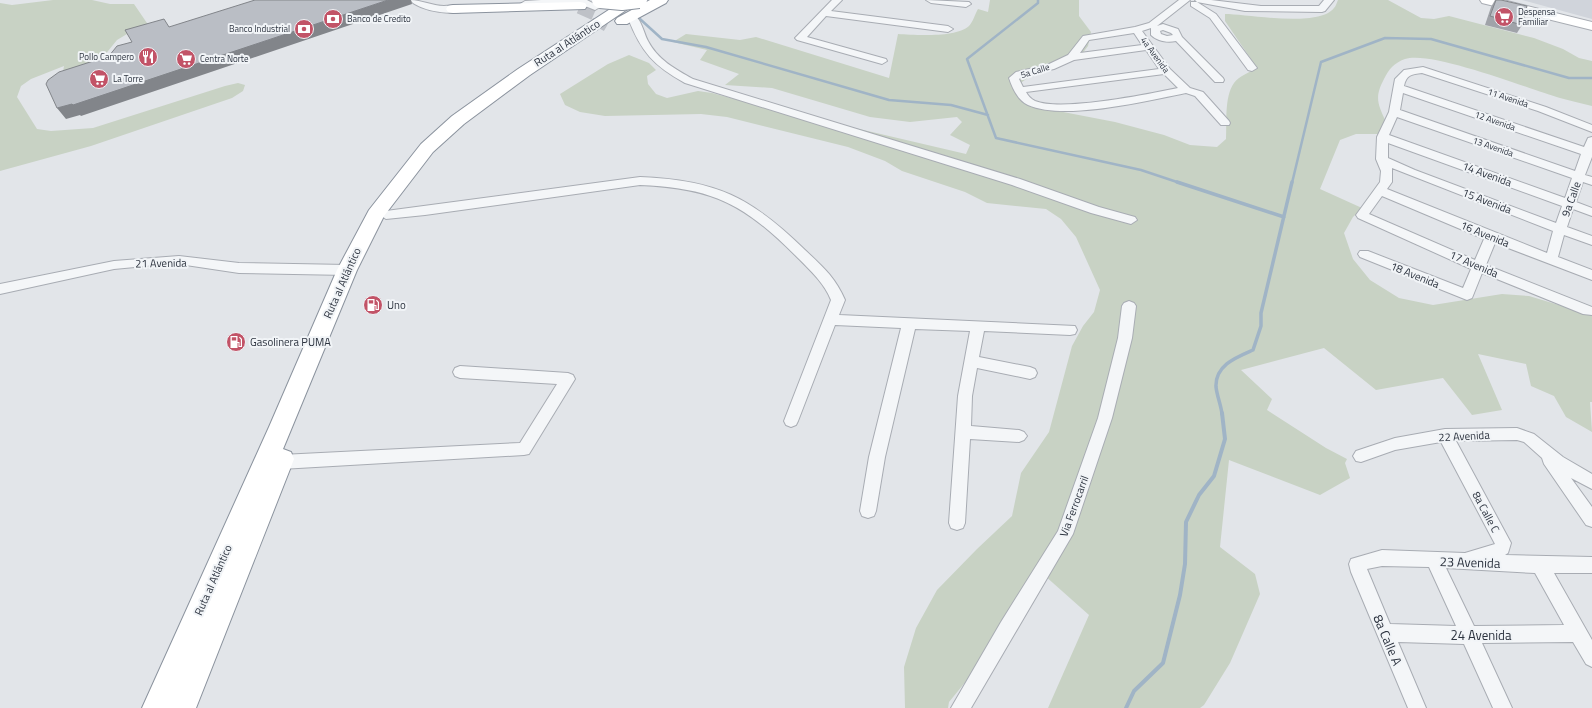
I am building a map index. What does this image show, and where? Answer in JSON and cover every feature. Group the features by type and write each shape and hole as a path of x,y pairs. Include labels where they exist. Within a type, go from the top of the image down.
{"highway":[{"path":"588,7 602,9 618,0"},
{"name":"Ruta al Atlántico","path":"157,708 281,427 347,270 376,214 427,148 458,120 487,98 634,0"},
{"path":"453,9 588,7 639,0"},
{"name":"Ruta al Atlántico","path":"181,708 360,272 386,215 413,178 454,134 516,89 587,43 616,20 648,0"},
{"path":"587,43 661,0"},
{"path":"562,47 588,7"},
{"path":"454,134 489,104 585,38 588,7"}],"main road":[{"path":"1487,0 1592,26"},
{"path":"1503,0 1592,22"}],"street":[{"path":"415,0 425,7 453,9"},
{"path":"837,0 800,38 882,61"},
{"path":"931,0 966,4"},
{"path":"1153,28 1195,1 1229,8 1323,9 1329,0"},
{"path":"1176,34 1172,18 1195,1"},
{"path":"1195,1 1213,16 1252,68"},
{"path":"823,13 948,29"},
{"path":"633,18 640,38 649,54 666,69 689,81 1022,184 1095,210 1131,220"},
{"path":"1153,28 1156,29 1163,27 1176,34 1219,80"},
{"name":"4a Avenida","path":"1136,30 1153,28"},
{"path":"1072,57 1078,51 1082,41 1104,35 1136,30"},
{"name":"4a Avenida","path":"1136,30 1166,71 1186,90 1199,94 1225,123"},
{"name":"5a Calle","path":"1149,47 1072,57 1050,67 1020,74 1014,78 1020,90 1032,103 1066,108 1186,90"},
{"name":"11 Avenida","path":"1399,88 1400,79 1408,72 1423,70 1542,109 1592,130"},
{"path":"1020,90 1166,71"},
{"path":"1379,190 1386,182 1387,177 1387,171 1383,160 1383,137 1394,112 1399,88"},
{"name":"12 Avenida","path":"1399,88 1590,153"},
{"path":"1542,109 1592,121"},
{"name":"13 Avenida","path":"1394,112 1592,181"},
{"name":"14 Avenida","path":"1383,137 1592,212"},
{"name":"9a Calle","path":"1551,260 1560,229 1579,176 1590,153 1592,140"},
{"name":"15 Avenida","path":"1383,160 1411,173 1592,241"},
{"path":"386,215 425,212 640,181 661,181 692,186 732,198 759,214 784,236 832,285 836,292 838,300 791,421"},
{"name":"17 Avenida","path":"1379,190 1362,215 1479,267 1588,311"},
{"name":"16 Avenida","path":"1379,190 1491,237 1592,275"},
{"path":"1479,267 1491,237"},
{"name":"18 Avenida","path":"1364,254 1467,295 1479,267"},
{"name":"21 Avenida","path":"0,289 114,266 156,261 179,260 239,268 347,270"},
{"name":"Via Ferrocarril","path":"960,708 1006,628 1065,534 1105,418 1125,338 1129,306"},
{"path":"831,320 1070,330"},
{"path":"868,511 877,457 909,323"},
{"path":"957,523 965,396 978,326"},
{"path":"972,361 1030,372"},
{"path":"281,462 524,449 568,379 460,372"},
{"path":"962,432 1019,436"},
{"name":"22 Avenida","path":"1361,456 1395,444 1445,435 1517,434 1529,438 1540,448"},
{"name":"8a Calle C","path":"1445,435 1503,543 1502,548 1498,551 1457,561"},
{"path":"1540,448 1558,462 1592,482"},
{"path":"1540,448 1592,520"},
{"name":"23 Avenida","path":"1359,572 1357,564 1382,558 1540,565 1592,565"},
{"path":"1434,560 1504,708"},
{"path":"1540,565 1592,658"},
{"name":"8a Calle A","path":"1359,572 1417,708"},
{"name":"24 Avenida","path":"1385,633 1470,636 1577,633"}],"shaded area":[{"path":"1522,0 1592,0 1592,19"}],"green space":[{"path":"53,0 92,0 110,4 134,4 149,26 127,34 117,40 104,56 93,63 62,77 64,66 31,79 21,86 17,97 37,129 51,131 93,128 225,86 238,83 245,85 243,91 232,98 91,146 0,171 0,3 12,5"},
{"path":"990,0 1079,0 1079,16 1091,32 1088,46 1082,54 1038,71 1022,82 1021,94 1032,106 1115,122 1164,135 1190,145 1217,147 1226,139 1227,103 1231,89 1239,78 1257,68 1225,21 1225,14 1299,19 1326,14 1334,8 1338,0 1388,0 1421,18 1434,19 1449,16 1534,38 1563,49 1579,58 1592,61 1592,106 1560,98 1457,65 1436,60 1418,58 1405,59 1392,67 1379,91 1378,101 1386,122 1378,134 1356,134 1340,140 1320,189 1362,208 1353,217 1344,233 1353,259 1370,280 1399,298 1433,305 1502,294 1529,296 1592,315 1592,402 1590,402 1592,432 1566,417 1554,396 1531,386 1526,364 1478,354 1502,410 1472,415 1443,378 1376,390 1324,348 1241,370 1272,399 1267,410 1326,448 1347,459 1345,463 1350,478 1320,495 1229,460 1220,547 1255,574 1260,594 1230,663 1204,705 1200,708 1048,708 1089,615 1044,575 985,658 949,702 948,708 905,708 904,667 916,628 937,590 1012,516 1021,473 1049,432 1072,346 1083,326 1094,312 1100,290 1076,237 1061,219 1046,209 987,203 965,192 902,171 885,161 848,147 727,117 701,114 605,116 580,112 565,105 560,94 608,64 629,55 649,63 656,70 647,76 648,84 656,94 667,98 698,91 712,93 966,154 970,145 950,135 962,122 957,117 910,122 870,117 772,88 725,85 739,74 700,60 707,50 673,42 686,34 740,40 756,37 889,78 898,34 935,35 963,30 969,26 978,9 988,12"}],"building":[{"name":"Centra Norte","path":"255,0 388,0 73,105 57,108 46,84 48,80 59,72 109,56 117,46 132,42 125,30 164,19 169,27"},
{"path":"1496,0 1527,6 1522,25 1490,16"}],"waterway":[{"path":"988,115 967,59 1038,3 1038,0"},
{"path":"640,19 662,39 706,47 889,100 951,105 988,115"},
{"path":"1292,183 1321,62 1385,38 1431,39 1569,78 1592,78"},
{"path":"988,115 996,138 1141,170 1177,182"},
{"path":"1177,182 1284,217"},
{"path":"1284,217 1292,182"},
{"path":"1222,414 1216,387 1217,379 1223,367 1234,359 1253,350 1261,326 1261,313 1284,217"},
{"path":"1126,708 1134,691 1163,663 1180,595 1185,564 1186,522 1199,495 1214,476 1225,439 1222,413"}],"tunnel":[{"path":"580,6 596,13 600,22 597,27"}],"place":[{"name":"Despensa Familiar","path":"1504,17"},
{"name":"Banco de Credito","path":"333,19"},
{"name":"Banco Industrial","path":"304,29"},
{"name":"Pollo Campero","path":"148,57"},
{"name":"Centra Norte","path":"186,59"},
{"name":"La Torre","path":"99,79"},
{"name":"Uno","path":"373,305"},
{"name":"Gasolinera PUMA","path":"236,342"}]}
